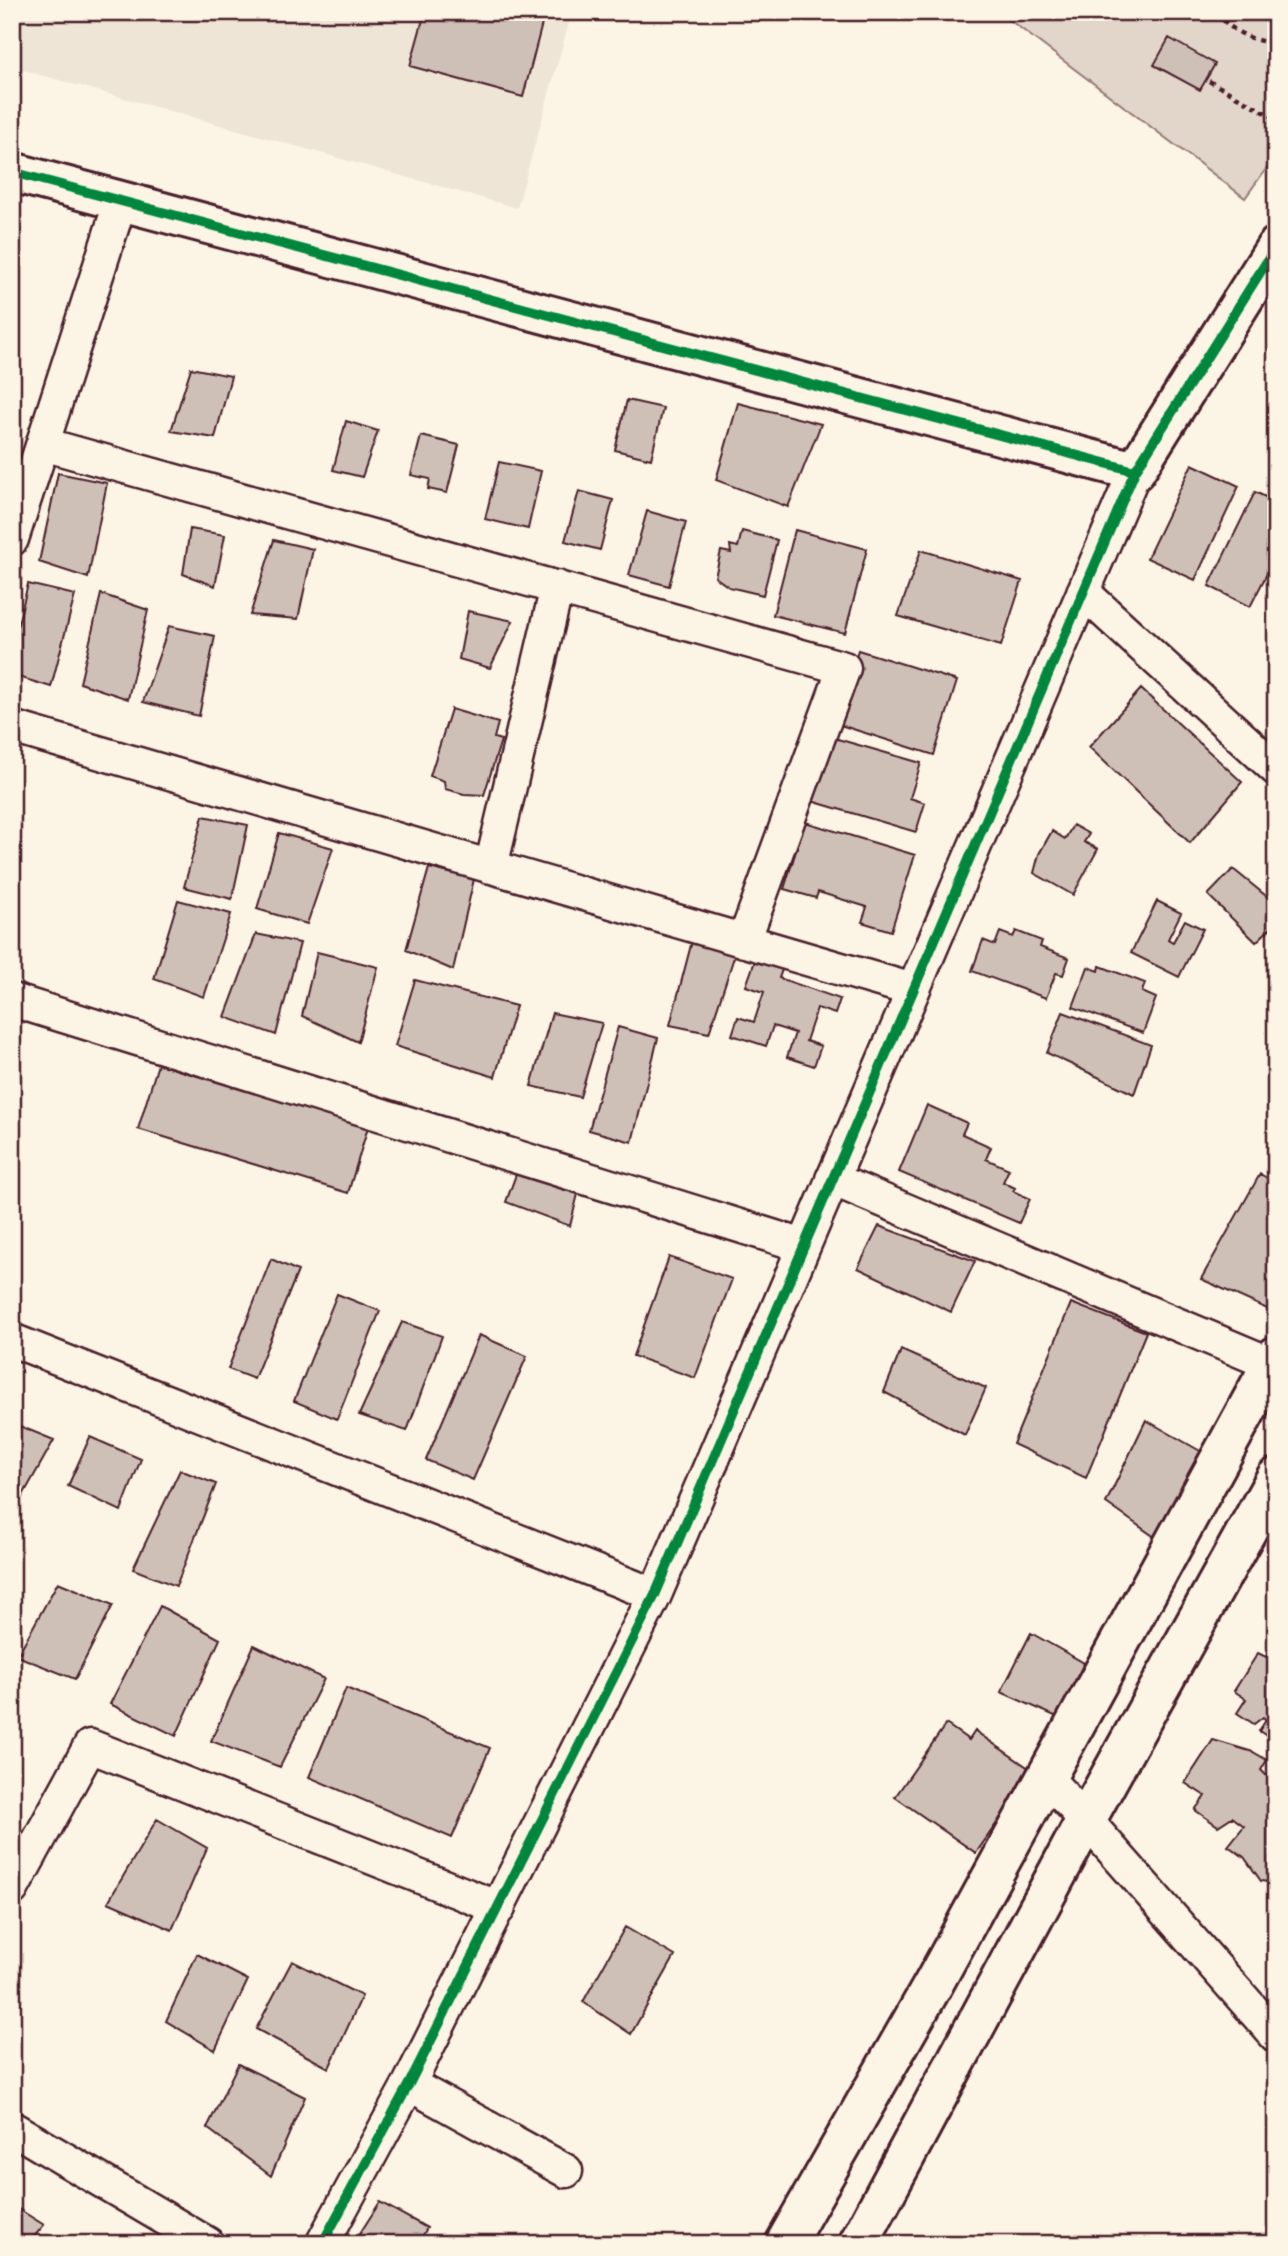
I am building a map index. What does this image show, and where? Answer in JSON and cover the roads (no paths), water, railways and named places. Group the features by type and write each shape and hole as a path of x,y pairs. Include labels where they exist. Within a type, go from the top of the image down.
{"street":[{"path":"12,172 1135,471"},
{"path":"12,539 121,200"},
{"path":"322,2244 409,2084 655,1595 1135,471 1276,247"},
{"path":"43,444 844,668 744,941"},
{"path":"491,867 557,587"},
{"path":"1083,592 1276,769"},
{"path":"12,727 913,990"},
{"path":"12,1000 804,1246"},
{"path":"791,2241 1274,1362 832,1179"},
{"path":"12,1340 655,1595"},
{"path":"858,2244 1086,1820 1276,1478"},
{"path":"12,1889 90,1746 499,1908"},
{"path":"1045,1777 1276,2036"},
{"path":"409,2084 565,2171"},
{"path":"12,2128 208,2244"}]}
